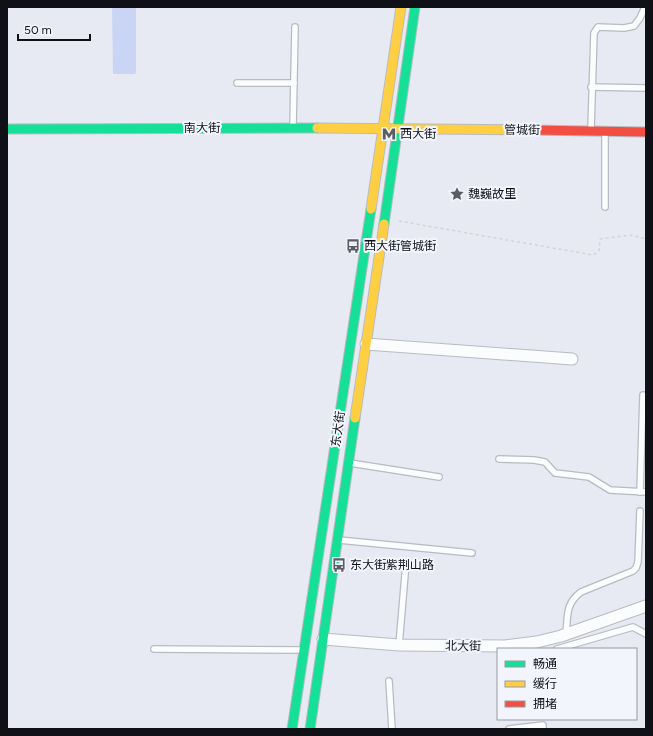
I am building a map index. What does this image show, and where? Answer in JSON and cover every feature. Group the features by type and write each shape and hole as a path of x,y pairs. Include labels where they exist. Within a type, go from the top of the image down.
{"main road":[{"path":"382,128 401,7"},
{"path":"397,128 414,7"},
{"name":"东大街","path":"292,729 382,128"},
{"name":"南大街","path":"7,129 397,128"},
{"name":"东大街","path":"310,729 397,128"},
{"name":"管城街","path":"397,128 646,132"}],"street":[{"path":"366,344 572,359"},
{"name":"北大街","path":"323,639 400,645 506,646 537,642 566,634 646,606"}],"lane":[{"path":"591,131 591,87 594,33 598,27 624,28 634,26 640,18 644,7"},
{"path":"293,128 295,27"},
{"path":"237,83 294,82"},
{"path":"591,87 646,88"},
{"path":"605,131 605,207"},
{"path":"499,459 534,460 545,462 555,473 590,477 610,490 643,492 643,395"},
{"path":"348,463 439,477"},
{"path":"566,634 569,604 574,597 581,592 636,568 638,562 640,512"},
{"path":"338,540 472,553"},
{"path":"400,645 406,563"},
{"path":"560,648 633,627 646,634"},
{"path":"154,649 304,650"},
{"path":"388,681 392,729"},
{"path":"509,729 543,725 543,729"}],"path":[{"path":"385,219 594,255 599,251 600,239 631,235 646,239"}],"shaded area":[{"path":"112,7 136,7 136,73 134,74 113,74"}],"traffic: fast":[{"path":"384,224 415,7"},
{"path":"7,129 317,128"},
{"path":"292,729 371,209"},
{"path":"310,729 355,418"}],"traffic: slow":[{"path":"371,209 401,7"},
{"path":"317,128 532,130"},
{"path":"355,418 384,224"}],"traffic: jam":[{"path":"532,130 646,132"}],"place":[{"name":"西大街","path":"389,134"},
{"name":"魏巍故里","path":"457,194"},
{"name":"西大街管城街","path":"353,246"},
{"name":"东大街紫荆山路","path":"339,565"}]}
